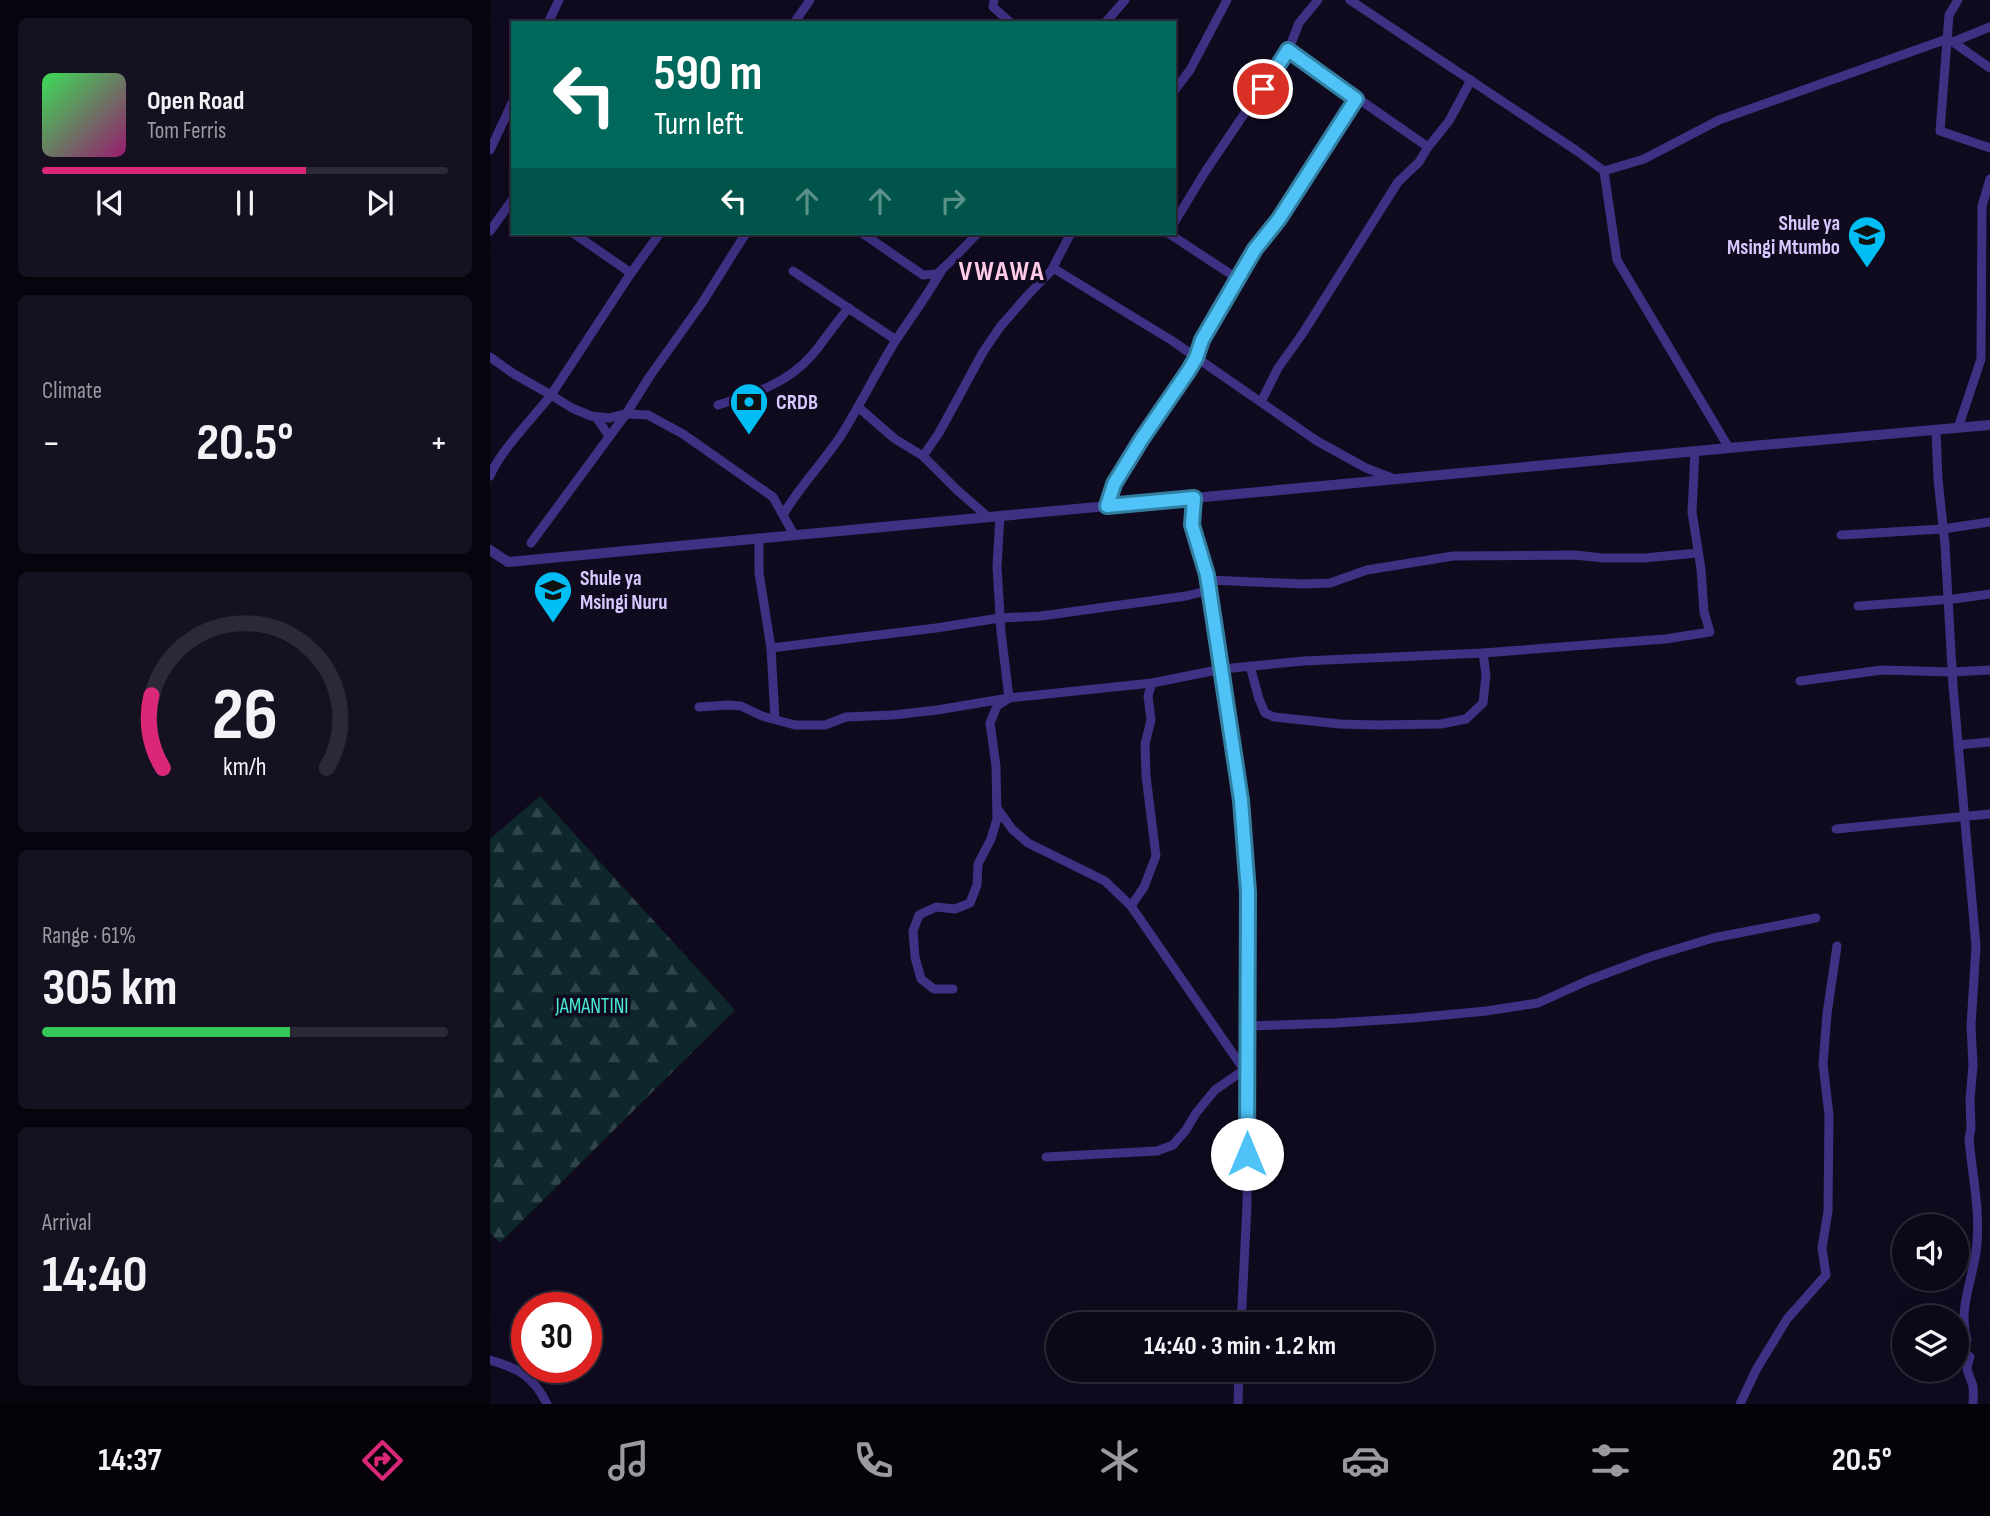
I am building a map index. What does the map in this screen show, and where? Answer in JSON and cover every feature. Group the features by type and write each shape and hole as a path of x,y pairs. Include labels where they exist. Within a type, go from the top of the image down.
{"street":[{"path":"795,21 810,0"},
{"path":"994,0 993,7 1010,21"},
{"path":"1107,21 1125,0"},
{"path":"1176,88 1195,60 1227,0"},
{"path":"1176,220 1288,50 1299,23 1318,0"},
{"path":"1350,0 1604,171 1617,260 1729,448"},
{"path":"1958,0 1949,15 1950,40 1940,131 1990,148"},
{"path":"549,21 555,1"},
{"path":"1604,171 1644,159 1720,120 1990,27"},
{"path":"1950,40 1990,68"},
{"path":"1288,50 1428,147"},
{"path":"1261,402 1278,368 1398,182 1419,162 1450,121 1471,80"},
{"path":"1107,506 1114,484 1141,440 1182,383 1196,358 1202,340 1255,249 1279,219 1356,99"},
{"path":"490,150 511,105"},
{"path":"1958,428 1980,359 1982,206 1990,179"},
{"path":"490,231 511,202"},
{"path":"575,235 631,273"},
{"path":"490,476 551,395 659,235"},
{"path":"531,543 626,414 745,235"},
{"path":"865,235 923,275 937,274 976,235"},
{"path":"923,456 939,433 983,352 1000,327 1053,268 1070,235"},
{"path":"1171,235 1238,279"},
{"path":"783,515 794,496 839,439 896,341 929,294 943,268"},
{"path":"1053,268 1171,340 1317,441 1366,468 1394,479"},
{"path":"793,271 896,341"},
{"path":"718,405 761,391 788,377 811,357 849,308"},
{"path":"490,357 572,408 596,417 648,415 683,434 773,498 794,535"},
{"path":"858,407 895,439 923,456 957,490 994,516"},
{"path":"596,417 609,436"},
{"path":"490,550 508,562 1990,425"},
{"path":"1936,430 1952,672 1976,946 1969,1139 1978,1220 1977,1244 1965,1311 1967,1340 1964,1343 1965,1353 1969,1357 1966,1367 1972,1385 1973,1404"},
{"path":"699,707 741,706 795,725 825,725 846,717 893,715 1009,698 1152,683 1250,666 1483,653 1665,639 1710,632 1704,612 1702,569 1692,512 1695,451"},
{"path":"1194,498 1192,525 1209,585 1222,669 1241,800 1248,892 1247,1206 1242,1312"},
{"path":"994,516 1000,618 1009,698"},
{"path":"1841,535 1943,529 1990,522"},
{"path":"760,538 759,573 771,648 775,719"},
{"path":"771,648 1186,596 1209,585 1330,583 1367,570 1453,556 1575,555 1644,558 1698,553"},
{"path":"1858,606 1990,594"},
{"path":"1250,666 1265,713 1275,717 1378,726 1441,723 1466,719 1483,703 1486,675 1483,653"},
{"path":"1800,681 1882,670 1990,670"},
{"path":"1131,906 1144,887 1156,856 1144,744 1151,720 1148,696 1152,683"},
{"path":"954,989 934,989 921,979 915,957 914,931 919,915 936,907 955,908 970,903 976,885 978,864 997,819 996,766 990,723 997,706 1009,698"},
{"path":"1958,745 1990,742"},
{"path":"997,808 1012,829 1027,843 1105,881 1131,906 1246,1073"},
{"path":"1836,829 1990,814"},
{"path":"1248,1026 1414,1018 1486,1012 1538,1003 1650,957 1713,938 1816,918"},
{"path":"1741,1404 1756,1370 1787,1319 1826,1275 1822,1248 1828,1211 1829,1115 1823,1063 1837,946"},
{"path":"1046,1157 1157,1151 1173,1145 1215,1090 1246,1073"},
{"path":"490,1360 523,1373 540,1391 547,1404"},
{"path":"1238,1404 1239,1382"}],"green space":[{"name":"JAMANTINI","path":"540,796 735,1010 500,1243 490,1233 490,839"}],"place":[{"name":"Shule ya Msingi Mtumbo","path":"1867,269"},
{"name":"CRDB","path":"749,436"},
{"name":"Shule ya Msingi Nuru","path":"553,624"}],"district":[{"name":"VWAWA","path":"1002,271"}],"route":[{"path":"1247,1154 1248,892 1241,800 1207,575 1192,525 1194,498 1107,506 1114,484 1141,440 1182,383 1196,358 1202,340 1255,249 1279,219 1356,99 1288,50 1263,89"}]}
